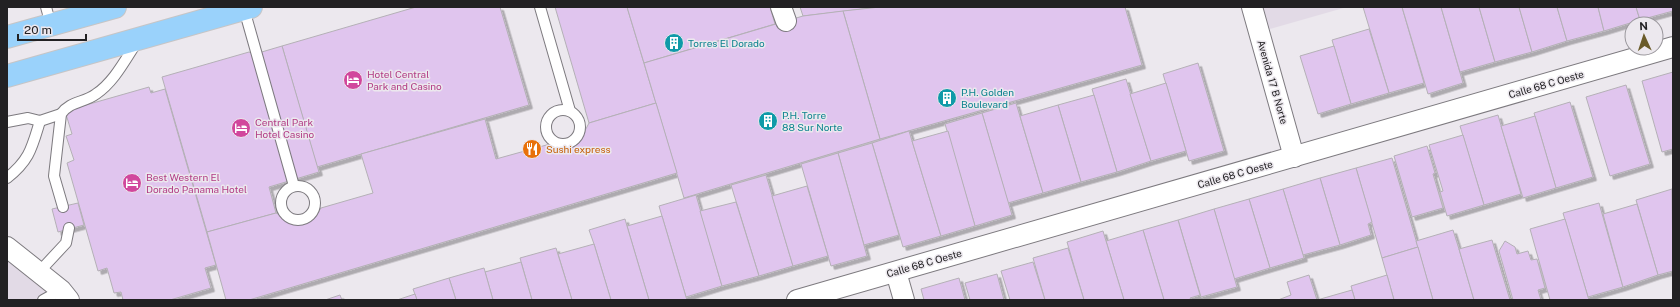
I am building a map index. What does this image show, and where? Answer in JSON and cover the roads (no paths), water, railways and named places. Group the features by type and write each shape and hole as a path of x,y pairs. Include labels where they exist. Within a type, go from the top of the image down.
{"main road":[{"path":"7,37 48,16 114,7"},
{"path":"7,76 248,8"}],"street":[{"name":"Avenida 17 B Norte","path":"1252,7 1294,157"},
{"name":"Calle 68 C Oeste","path":"797,300 1673,47"},
{"path":"7,248 39,272 65,295"},
{"path":"896,272 904,300"}],"lane":[{"path":"540,7 570,112"},
{"path":"248,8 294,186"},
{"path":"63,207 54,176 61,114 66,107 95,95 109,82 140,38"},
{"path":"7,122 19,118 28,118 40,121 61,114"},
{"path":"7,178 19,168 29,154 40,121"},
{"path":"39,272 66,244 69,228"},
{"path":"43,300 65,295"}],"place":[{"name":"Torres El Dorado","path":"674,43"},
{"name":"Hotel Central Park and Casino","path":"353,80"},
{"name":"P.H. Golden Boulevard","path":"947,98"},
{"name":"P.H. Torre 88 Sur Norte","path":"768,121"},
{"name":"Central Park Hotel Casino","path":"241,128"},
{"name":"Sushi express","path":"532,149"},
{"name":"Best Western El Dorado Panama Hotel","path":"132,183"}]}
